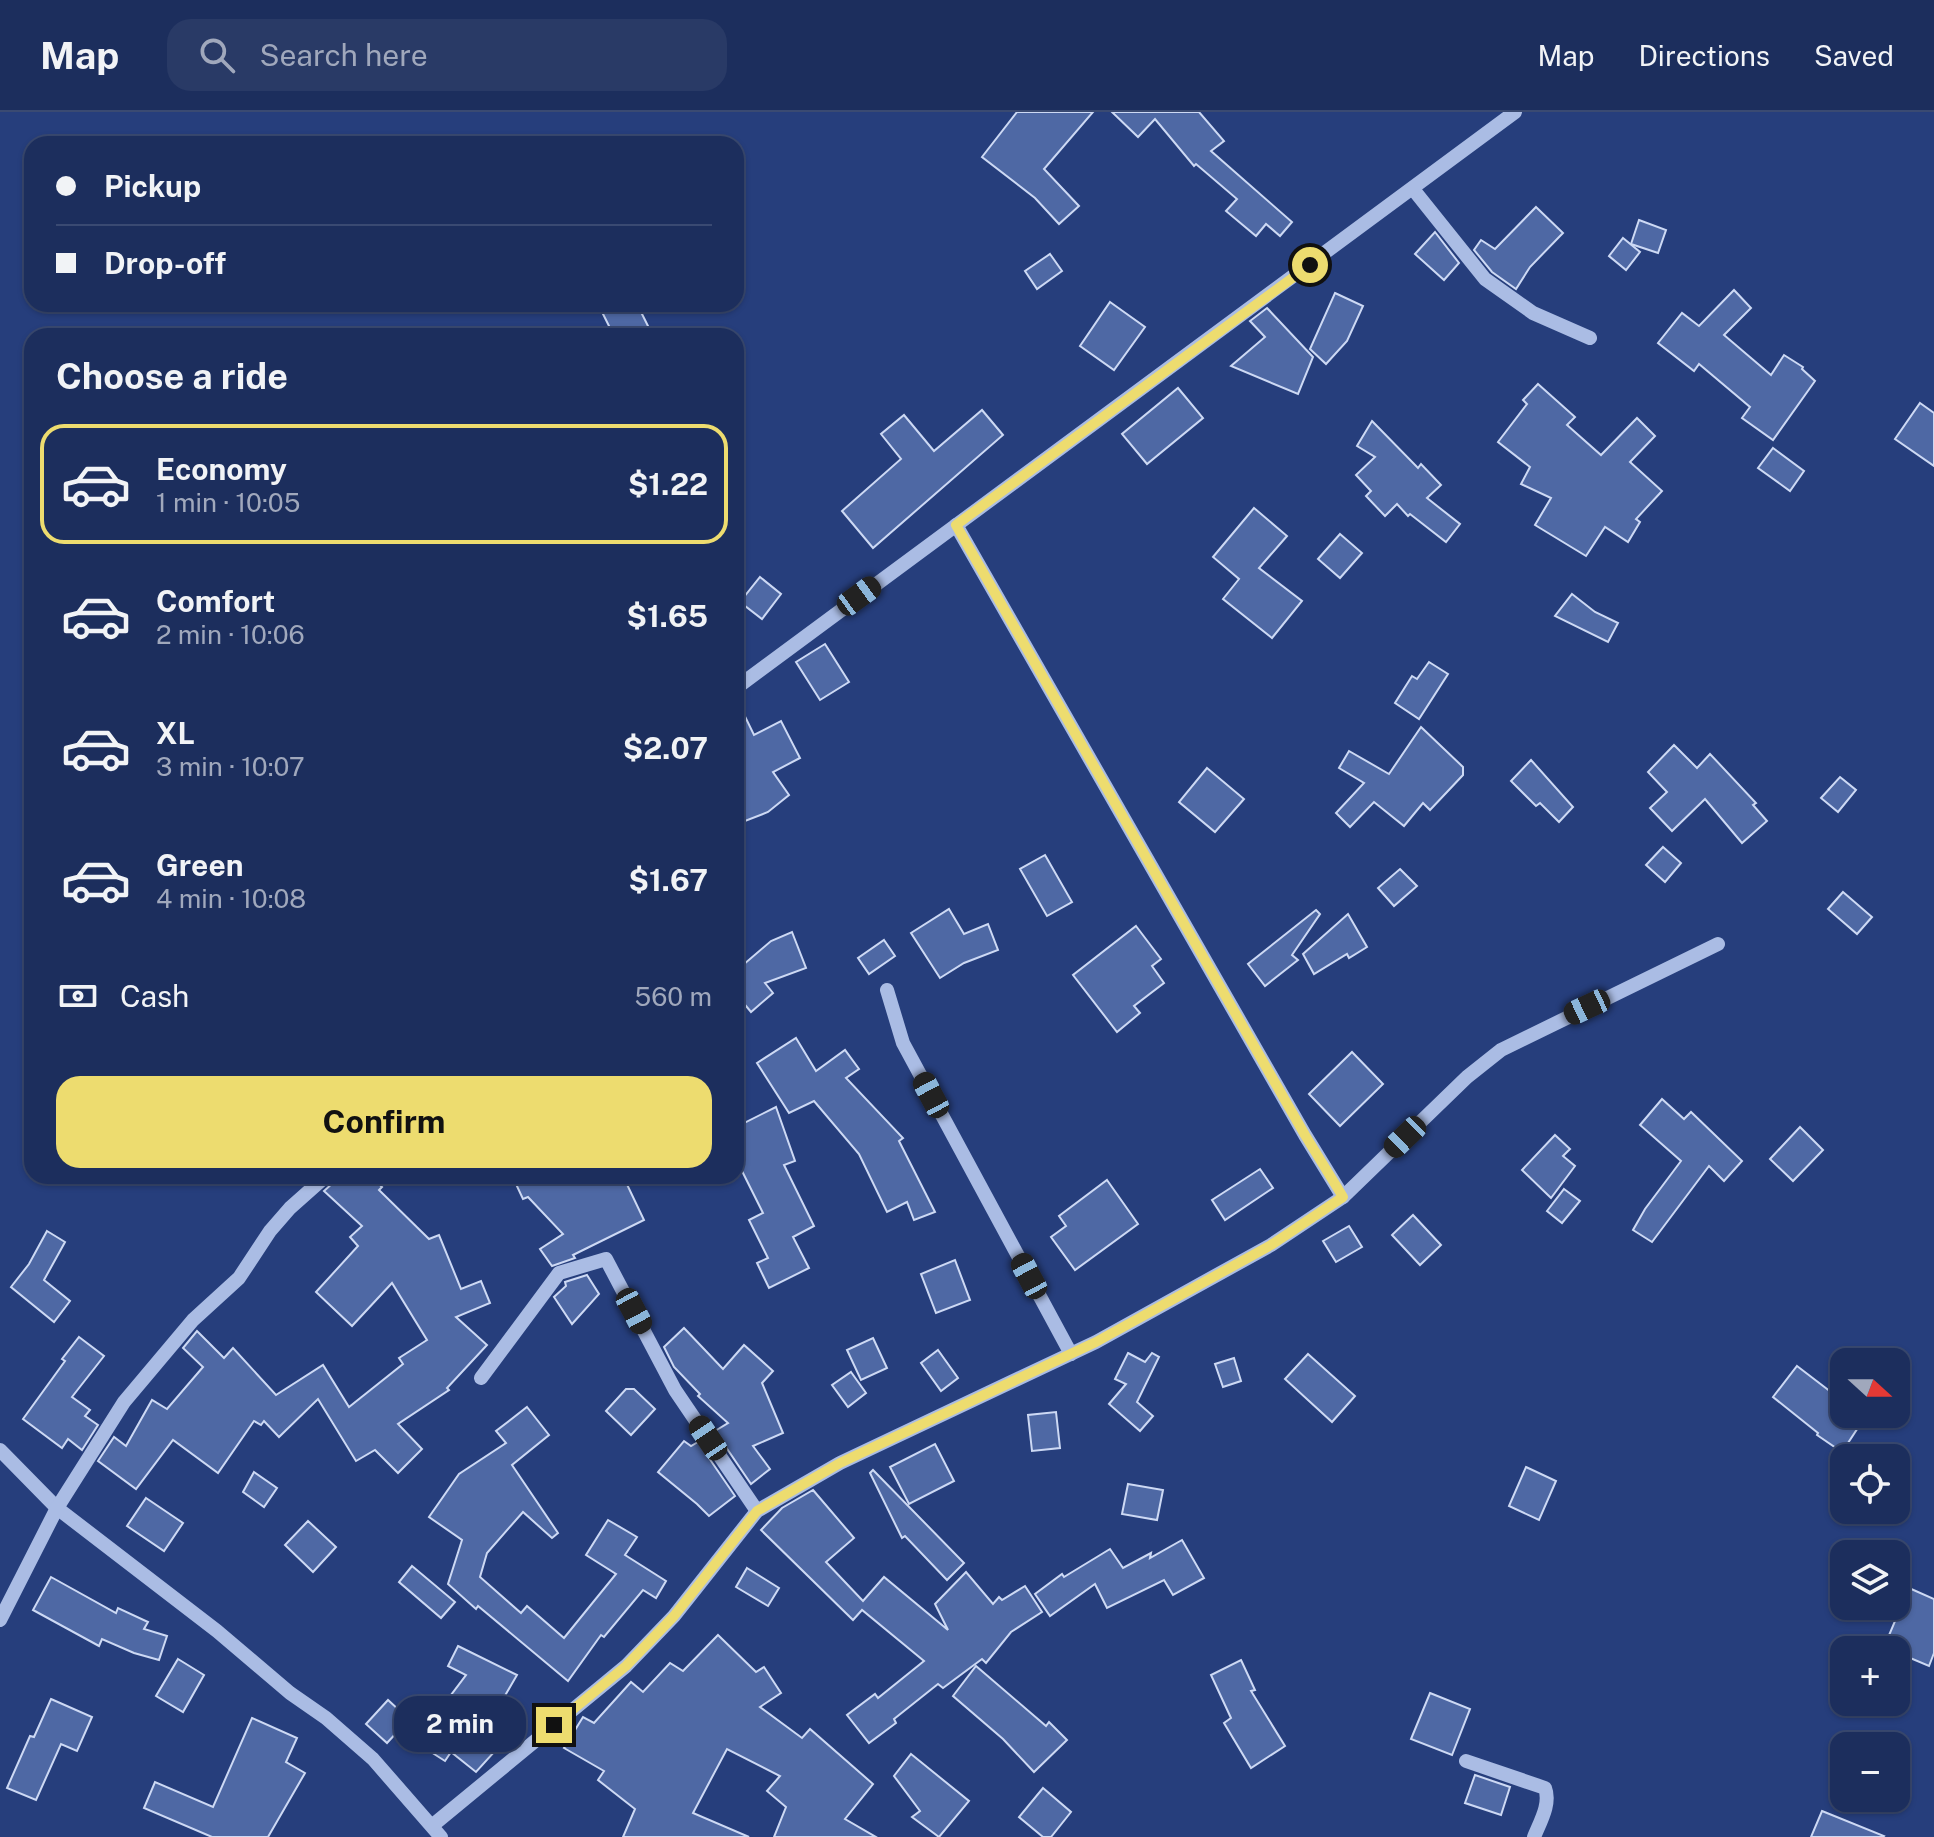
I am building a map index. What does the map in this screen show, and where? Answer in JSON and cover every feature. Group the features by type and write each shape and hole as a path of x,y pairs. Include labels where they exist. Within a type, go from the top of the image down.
{"street":[{"path":"744,682 1515,112"},
{"path":"1413,189 1485,279 1533,313 1590,338"},
{"path":"956,525 1343,1197"},
{"path":"0,1450 57,1508 217,1631 290,1693 326,1718 373,1759 398,1791 437,1831 626,1666 674,1616 757,1511 840,1463 1071,1354 1271,1245 1343,1197 1467,1077 1501,1050 1718,944"},
{"path":"887,990 903,1043 1071,1354"},
{"path":"0,1620 57,1508 124,1402 193,1320 239,1278 270,1231 290,1208 317,1184"},
{"path":"481,1378 559,1273 606,1259 675,1390 757,1511"},
{"path":"1466,1761 1545,1788 1548,1797 1534,1837"}],"building":[{"path":"1017,112 1093,112 1044,169 1079,206 1059,224 1035,198 982,157"},
{"path":"1112,112 1199,112 1224,141 1211,151 1292,222 1280,236 1266,224 1256,236 1226,211 1237,199 1196,164 1194,166 1155,119 1138,137"},
{"path":"1536,207 1563,233 1530,267 1516,289 1492,272 1474,250 1481,240 1495,249"},
{"path":"1639,220 1666,230 1658,253 1631,244"},
{"path":"1435,232 1459,263 1444,280 1415,254"},
{"path":"1623,238 1640,252 1626,270 1609,256"},
{"path":"1050,254 1062,271 1037,289 1025,271"},
{"path":"1734,290 1751,308 1724,335 1771,375 1784,355 1803,367 1815,381 1773,440 1742,418 1750,407 1699,364 1694,371 1658,343 1682,313 1699,326"},
{"path":"1335,293 1363,306 1347,341 1326,364 1310,349"},
{"path":"1110,302 1145,327 1114,370 1080,346"},
{"path":"1267,308 1313,357 1298,394 1231,366 1265,337 1250,321"},
{"path":"602,312 641,312 649,328 610,328"},
{"path":"1538,384 1575,417 1567,425 1601,455 1637,418 1655,436 1630,462 1662,491 1636,519 1640,522 1628,542 1605,527 1586,556 1535,525 1551,498 1521,484 1530,467 1498,442 1527,404 1523,400"},
{"path":"1178,388 1203,418 1147,464 1122,434"},
{"path":"1920,403 1934,413 1934,466 1895,439"},
{"path":"982,410 1003,435 873,548 842,511 901,459 881,434 904,415 934,451"},
{"path":"1372,421 1418,468 1421,464 1441,485 1427,498 1460,524 1446,542 1410,514 1408,516 1397,504 1385,516 1366,496 1371,491 1356,475 1375,457 1357,446"},
{"path":"1773,448 1804,471 1790,491 1758,468"},
{"path":"1254,508 1287,536 1259,568 1302,601 1272,638 1223,599 1239,579 1213,557"},
{"path":"1340,534 1362,553 1340,578 1318,559"},
{"path":"760,577 781,594 762,619 744,605 744,597"},
{"path":"1572,594 1595,612 1618,623 1608,642 1555,616"},
{"path":"825,644 849,682 820,700 796,662"},
{"path":"1429,662 1448,674 1419,719 1395,703 1412,676 1417,679"},
{"path":"744,714 754,735 781,721 800,758 773,772 789,795 768,812 745,821"},
{"path":"1421,727 1463,767 1463,775 1430,810 1423,803 1404,826 1374,802 1350,827 1336,813 1364,783 1339,768 1349,751 1389,774"},
{"path":"1674,745 1697,768 1710,754 1756,803 1753,805 1767,821 1742,843 1705,799 1672,831 1650,808 1667,792 1648,772"},
{"path":"1531,760 1573,807 1559,822 1540,803 1536,806 1511,781"},
{"path":"1207,768 1244,799 1215,832 1179,802"},
{"path":"1840,777 1856,790 1838,812 1821,798"},
{"path":"1663,847 1681,863 1665,882 1646,865"},
{"path":"1045,855 1072,902 1047,916 1020,869"},
{"path":"1400,869 1417,886 1394,906 1378,888"},
{"path":"1843,892 1872,917 1857,934 1828,909"},
{"path":"949,909 964,934 988,924 998,950 964,963 940,978 911,933"},
{"path":"1316,910 1320,914 1292,955 1298,960 1265,986 1248,964"},
{"path":"1348,914 1367,947 1349,958 1347,954 1314,974 1303,954"},
{"path":"1136,926 1161,959 1152,966 1164,983 1134,1006 1140,1013 1117,1032 1073,975"},
{"path":"792,932 806,968 765,983 773,993 751,1012 744,1004 744,964 771,941"},
{"path":"884,940 895,956 869,974 858,958"},
{"path":"796,1038 816,1071 845,1050 859,1069 846,1078 903,1138 899,1141 935,1212 914,1220 907,1202 887,1212 859,1154 814,1101 789,1113 757,1063"},
{"path":"1352,1052 1383,1084 1340,1126 1309,1094"},
{"path":"1662,1099 1684,1119 1691,1112 1742,1161 1724,1181 1709,1166 1652,1242 1633,1230 1681,1161 1640,1125"},
{"path":"776,1107 795,1161 784,1165 814,1226 793,1237 809,1268 769,1288 757,1263 768,1258 749,1220 763,1213 744,1175 744,1123"},
{"path":"1800,1127 1823,1150 1793,1181 1770,1159"},
{"path":"1555,1135 1570,1149 1563,1156 1575,1166 1551,1198 1522,1170"},
{"path":"1260,1169 1273,1188 1225,1220 1212,1200"},
{"path":"1107,1180 1138,1224 1075,1270 1051,1237 1066,1226 1059,1216"},
{"path":"332,1184 379,1184 382,1187 379,1190 429,1239 439,1235 461,1289 481,1281 490,1303 456,1317 487,1345 447,1388 449,1390 398,1424 422,1449 398,1473 375,1450 356,1461 318,1399 279,1437 264,1421 261,1425 254,1421 218,1473 173,1440 136,1489 98,1461 114,1437 126,1446 152,1400 167,1409 203,1367 183,1348 197,1331 224,1358 233,1348 276,1395 323,1365 349,1407 403,1364 399,1358 427,1340 392,1283 352,1326 316,1292 358,1246 350,1237 362,1226 324,1191"},
{"path":"516,1184 627,1184 644,1220 573,1255 575,1258 552,1266 540,1249 563,1234 528,1197 523,1199"},
{"path":"1564,1189 1580,1201 1562,1223 1547,1211"},
{"path":"1413,1215 1441,1245 1420,1265 1392,1235"},
{"path":"1349,1226 1362,1247 1336,1262 1323,1241"},
{"path":"47,1231 65,1242 44,1280 70,1301 54,1322 11,1287 29,1264"},
{"path":"955,1260 970,1300 936,1313 921,1274"},
{"path":"587,1275 599,1294 572,1324 554,1297 566,1286 565,1282"},
{"path":"684,1328 723,1369 744,1345 773,1371 762,1383 783,1433 753,1446 770,1469 751,1484 715,1431 728,1423 698,1396 700,1394 674,1367 664,1347"},
{"path":"79,1337 104,1356 72,1397 90,1410 85,1416 98,1425 82,1450 68,1439 62,1448 23,1419"},
{"path":"873,1338 887,1368 861,1380 847,1350"},
{"path":"938,1350 958,1378 941,1391 921,1363"},
{"path":"1128,1353 1145,1362 1152,1353 1159,1357 1137,1402 1153,1416 1140,1431 1109,1404 1126,1384 1115,1379"},
{"path":"1308,1354 1355,1396 1332,1422 1285,1379"},
{"path":"1234,1358 1241,1381 1223,1387 1215,1364"},
{"path":"1797,1366 1830,1391 1830,1428 1858,1428 1847,1444 1830,1444 1773,1397"},
{"path":"851,1372 866,1393 848,1407 832,1385"},
{"path":"626,1389 634,1389 655,1409 631,1435 606,1411"},
{"path":"527,1407 549,1435 512,1465 558,1533 552,1538 523,1512 487,1553 480,1577 521,1613 527,1606 564,1638 616,1574 586,1555 608,1520 637,1537 625,1555 666,1581 656,1598 643,1590 604,1637 601,1635 568,1681 448,1584 462,1540 429,1517 459,1474 506,1443 496,1431"},
{"path":"1056,1412 1060,1448 1032,1451 1028,1415"},
{"path":"684,1441 691,1446 698,1442 735,1496 709,1516 658,1472"},
{"path":"935,1444 954,1481 909,1504 890,1467"},
{"path":"1526,1467 1556,1481 1539,1520 1509,1506"},
{"path":"873,1470 964,1563 947,1580 905,1536 902,1538 870,1473"},
{"path":"254,1472 277,1488 264,1507 243,1492"},
{"path":"1128,1484 1163,1490 1157,1520 1122,1514"},
{"path":"813,1490 854,1538 826,1562 863,1601 884,1577 948,1630 935,1604 966,1572 993,1604 999,1597 1002,1600 1025,1586 1042,1612 1011,1632 986,1663 982,1659 943,1688 938,1684 869,1743 847,1715 875,1694 878,1698 924,1661 862,1610 853,1620 761,1530 782,1508"},
{"path":"146,1498 183,1523 164,1551 127,1526"},
{"path":"308,1521 336,1547 313,1572 285,1545"},
{"path":"1182,1540 1204,1578 1173,1595 1164,1580 1107,1608 1095,1584 1050,1616 1035,1594 1062,1574 1064,1577 1110,1549 1123,1568 1151,1553 1150,1558"},
{"path":"412,1566 455,1602 441,1618 399,1582"},
{"path":"747,1568 779,1588 768,1606 736,1587"},
{"path":"51,1577 116,1613 118,1608 148,1622 144,1629 167,1636 159,1660 102,1639 99,1646 33,1610"},
{"path":"1910,1588 1934,1599 1934,1653 1929,1666 1910,1658 1910,1636 1889,1636 1895,1620 1910,1620"},
{"path":"718,1635 756,1672 764,1667 781,1693 760,1707 802,1738 810,1729 873,1784 845,1819 876,1837 774,1837 786,1807 767,1791 780,1776 727,1749 693,1813 749,1837 623,1837 635,1809 598,1780 604,1771 564,1748 583,1717 594,1723 631,1682 643,1692 670,1663 683,1671"},
{"path":"458,1646 517,1675 496,1711 516,1728 476,1772 451,1752 445,1761 398,1731 387,1743 366,1724 388,1700 401,1712 410,1698 435,1716 466,1675 448,1666"},
{"path":"178,1659 204,1675 183,1712 156,1696"},
{"path":"1241,1660 1255,1690 1251,1691 1285,1746 1251,1768 1224,1723 1231,1718 1211,1675"},
{"path":"976,1666 1046,1726 1049,1722 1067,1740 1034,1772 1003,1739 953,1696"},
{"path":"1430,1693 1470,1709 1452,1755 1411,1739"},
{"path":"51,1699 92,1717 77,1751 61,1744 36,1800 7,1788 30,1736 34,1737"},
{"path":"252,1718 297,1738 286,1762 305,1773 268,1837 212,1837 144,1808 155,1782 213,1807"},
{"path":"911,1754 969,1801 939,1837 912,1817 920,1811 894,1776"},
{"path":"1475,1775 1510,1787 1501,1815 1465,1803"},
{"path":"1043,1788 1071,1812 1051,1837 1043,1837 1019,1817"},
{"path":"1822,1811 1884,1836 1811,1837"}],"route":[{"path":"554,1725 626,1666 674,1616 757,1511 840,1463 1096,1342 1271,1245 1343,1197 956,525 1310,265"}]}
